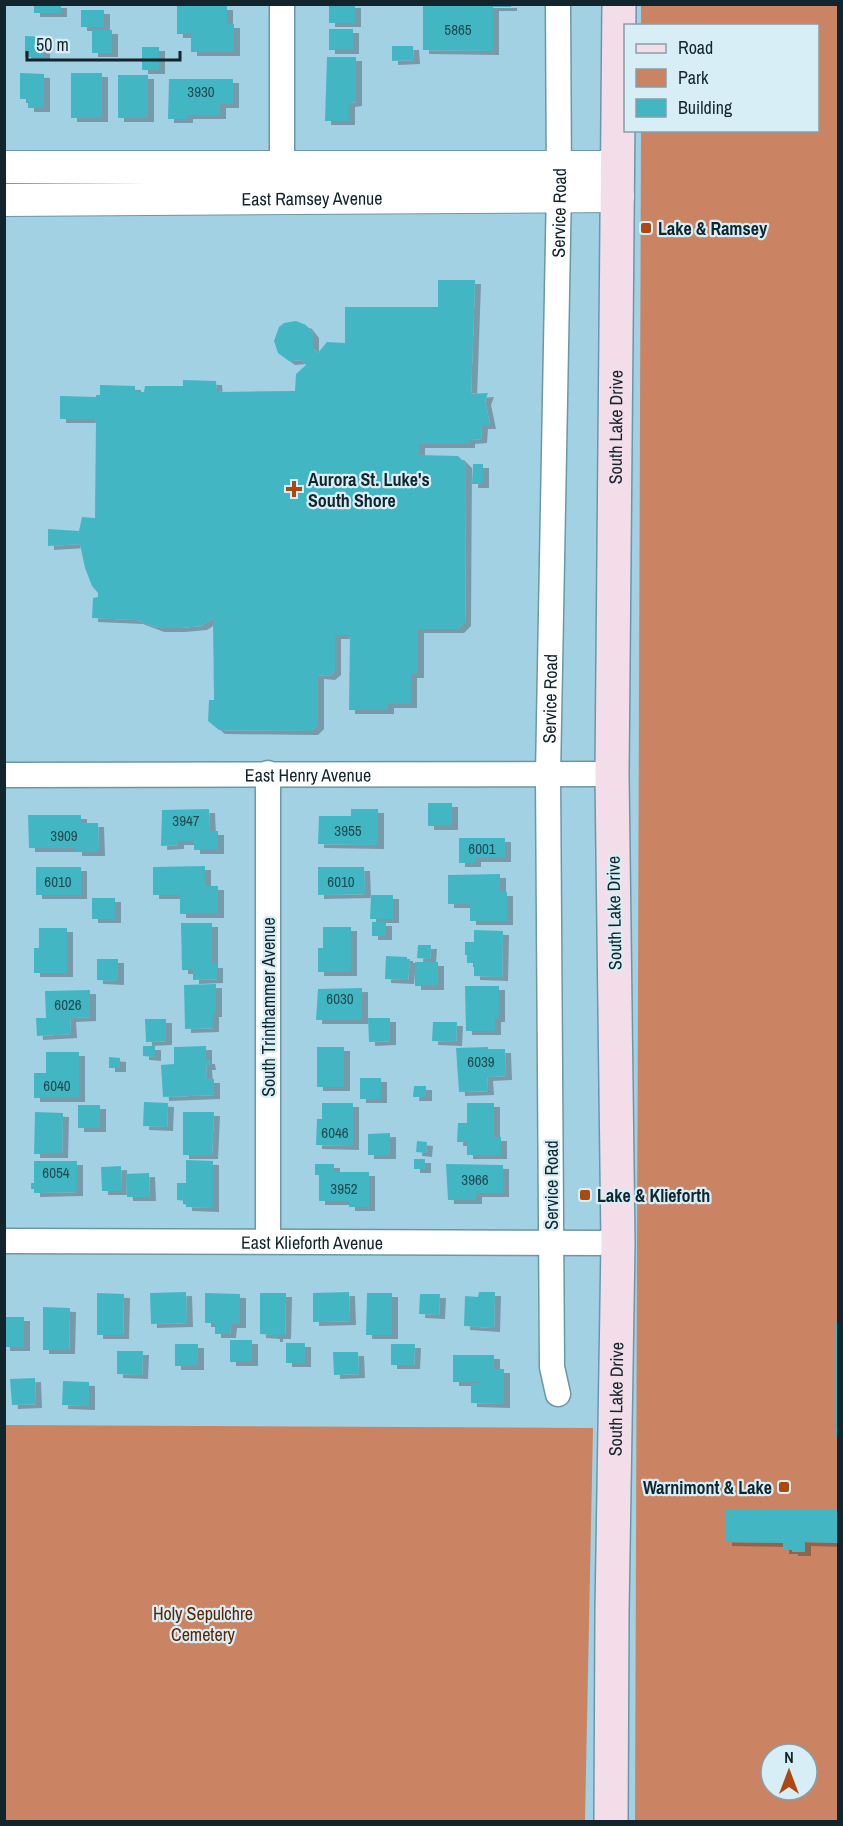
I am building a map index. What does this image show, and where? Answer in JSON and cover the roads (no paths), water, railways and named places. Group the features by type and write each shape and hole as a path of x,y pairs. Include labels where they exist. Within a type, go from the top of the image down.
{"main road":[{"name":"South Lake Drive","path":"611,1821 618,1243 612,774 618,4"}],"street":[{"path":"281,183 282,4"},
{"name":"Service Road","path":"558,4 558,181 548,775 552,1367 558,1394"},
{"name":"East Ramsey Avenue","path":"4,166 281,183"},
{"name":"East Ramsey Avenue","path":"4,200 281,183 618,181"},
{"name":"South Trinthammer Avenue","path":"268,773 268,1241"},
{"name":"East Henry Avenue","path":"4,775 612,774"},
{"name":"East Klieforth Avenue","path":"4,1241 618,1243"}],"place":[{"name":"Lake & Ramsey","path":"646,228"},
{"name":"Aurora St. Luke's South Shore","path":"294,489"},
{"name":"Lake & Klieforth","path":"585,1195"},
{"name":"Warnimont & Lake","path":"784,1487"}],"park label":[{"name":"Holy Sepulchre Cemetery","path":"203,1623"}]}
